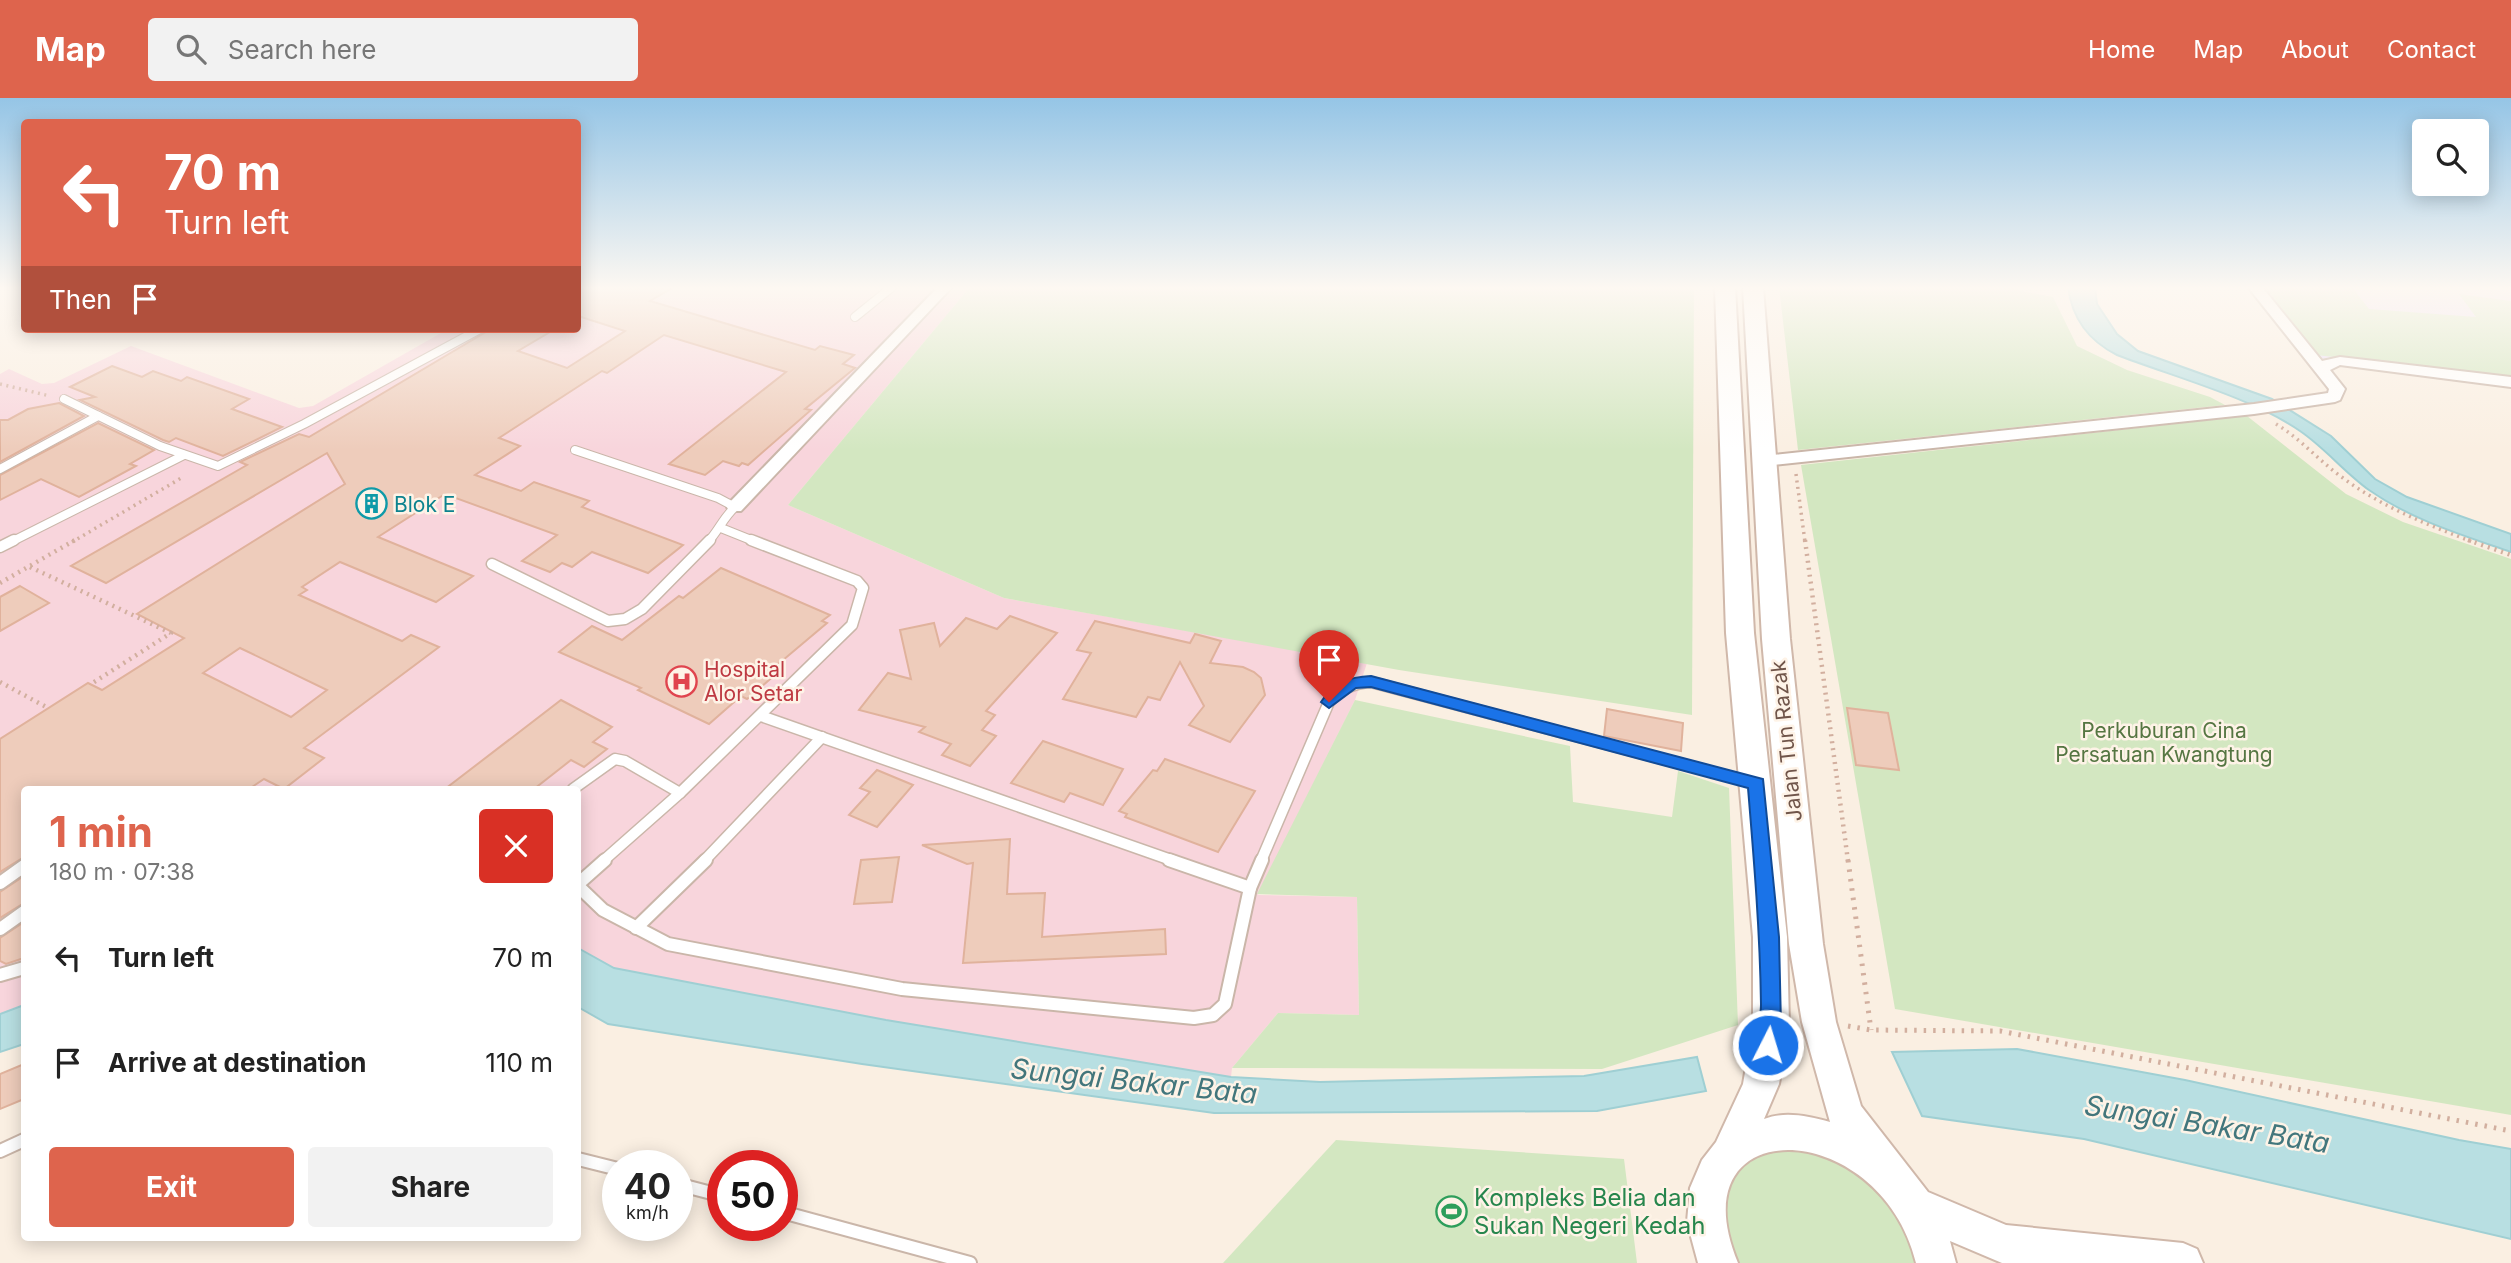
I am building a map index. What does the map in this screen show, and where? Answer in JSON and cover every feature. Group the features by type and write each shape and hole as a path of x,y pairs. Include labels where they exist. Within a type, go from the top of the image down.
{"main road":[{"name":"Jalan Tun Razak","path":"1718,1263 1711,1250 1705,1213 1710,1179 1731,1151 1761,1084 1771,1026 1770,937 1740,633 1727,341"},
{"name":"Jalan Tun Razak","path":"1756,341 1776,639 1806,944 1819,1022 1845,1114 1891,1175"},
{"path":"1731,1151 1754,1138 1787,1132 1823,1136 1859,1152 1891,1175 1917,1207 1934,1243 1936,1263"},
{"path":"1917,1207 2006,1245 2183,1263"}],"street":[{"path":"735,507 893,341"},
{"path":"1763,461 2252,409 2335,397 2338,394 2323,368 2301,341"},
{"path":"2323,368 2330,362 2340,361 2511,382"}],"lane":[{"path":"64,399 184,455 218,466 457,341"},
{"path":"0,469 98,416"},
{"path":"492,564 608,621 625,619 642,609 721,528 724,517 735,507 718,498 575,450"},
{"path":"0,547 184,455"},
{"path":"581,882 680,793 852,625 863,588 857,581 721,528"},
{"path":"581,888 603,909 667,944 902,989 1194,1018 1213,1015 1225,1004 1250,888 1329,702 1339,690 1353,683 1371,682 1757,784"},
{"path":"761,716 1250,888"},
{"path":"636,928 739,827 822,737"},
{"path":"577,786 615,759 625,761 680,793"},
{"path":"0,883 21,868"},
{"path":"0,929 21,914"},
{"path":"0,975 21,969"},
{"path":"0,1151 21,1141"},
{"path":"581,1160 602,1165"},
{"path":"798,1216 970,1263"}],"path":[{"path":"0,384 64,399"},
{"path":"2252,409 2285,428 2344,480 2371,498 2426,525 2511,555"},
{"path":"1794,458 1871,1030"},
{"path":"0,583 205,464"},
{"path":"30,567 171,633 91,684"},
{"path":"0,682 48,708"},
{"path":"1819,1022 1871,1030 2000,1031 2332,1098 2511,1130"}],"shaded area":[{"name":"Hospital Alor Setar","path":"426,341 925,341 788,505 1004,598 1367,663 1355,700 1258,895 1357,897 1359,1015 1278,1013 1232,1068 1231,1077 886,1020 614,968 581,950 581,786 21,786 21,1006 0,1014 0,374 9,369 42,384 54,383 131,346 299,408 313,406"},
{"path":"2302,341 2511,341 2511,380 2314,358"}],"green space":[{"path":"925,341 1694,341 1692,715 1399,670 1004,598 788,505"},
{"path":"1785,341 2075,341 2077,346 2127,370 2210,397 2225,405 1798,450"},
{"path":"2306,341 2511,341 2511,377 2316,355"},
{"name":"Perkuburan Cina Persatuan Kwangtung","path":"2247,416 2346,494 2403,522 2511,559 2511,1115 1895,1009 1801,465"},
{"path":"1355,700 1570,746 1573,802 1672,817 1678,771 1729,788 1738,1025 1602,1069 1232,1068 1278,1013 1359,1015 1357,897 1257,894"},
{"name":"Kompleks Belia dan Sukan Negeri Kedah","path":"1336,1140 1624,1159 1637,1263 1223,1263"},
{"path":"1816,1149 1881,1184 1920,1263 1735,1263 1724,1231 1723,1214 1728,1189 1741,1168 1749,1160 1772,1150"}],"water":[{"path":"2096,341 2126,341 2138,351 2272,399 2331,436 2375,479 2407,497 2511,534 2511,552 2438,526 2385,501 2360,483 2318,445 2281,419 2211,388 2117,355"},
{"name":"Sungai Bakar Bata","path":"581,950 614,968 886,1020 1231,1077 1320,1082 1584,1076 1697,1057 1706,1091 1597,1111 1214,1113 862,1064 608,1024 581,1009"},
{"path":"21,1006 21,1045 0,1052 0,1014"},
{"name":"Sungai Bakar Bata","path":"2017,1049 2185,1080 2511,1149 2511,1239 2084,1139 1922,1116 1892,1052"}],"building":[{"path":"470,341 534,341 518,351 567,368 609,341 654,341 607,373 602,371 499,438 520,446 475,475 521,491 534,482 589,501 582,507 683,545 648,573 592,552 572,567 562,563 550,572 522,561 557,535 445,494 378,537 473,576 436,602 340,562 302,587 307,590 299,595 402,641 411,635 439,647 304,748 324,758 288,786 278,786 264,779 254,786 21,786 21,859 0,872 0,739 88,683 102,690 184,638 137,614 345,484 327,453 106,583 71,566 247,465 240,462 299,434 309,437","holes":["240,648 327,690 291,717 203,673"]},
{"path":"685,341 786,341 815,350 820,346 854,355 843,364 855,368 805,409 811,410 748,465 742,463 739,466 723,461 705,475 669,464 786,372"},
{"path":"112,366 142,377 153,371 181,381 187,377 249,399 232,409 282,427 223,456 176,438 169,442 163,440 80,400 95,397 70,387"},
{"path":"59,403 84,416 0,462 0,420 8,420 28,409"},
{"path":"98,423 154,450 130,464 136,466 79,497 41,479 0,500 0,475"},
{"path":"721,568 830,615 822,621 827,623 770,671 776,674 747,699 741,696 709,724 638,690 641,688 559,652 592,626 622,640"},
{"path":"20,586 49,603 0,631 0,597"},
{"path":"1010,616 1057,633 986,711 995,715 982,730 996,736 970,766 942,755 951,744 919,732 925,727 859,710 888,673 911,679 900,630 934,623 940,646 966,618 997,629"},
{"path":"1095,621 1190,643 1195,634 1221,641 1210,663 1243,667 1254,672 1261,678 1265,695 1230,742 1189,725 1204,706 1180,662 1160,700 1148,697 1136,717 1063,699 1091,653 1077,650"},
{"path":"561,700 612,727 593,742 607,749 584,767 571,760 538,786 449,786"},
{"path":"1847,708 1888,713 1899,770 1856,765"},
{"path":"1607,709 1683,723 1681,751 1604,736"},
{"path":"1043,741 1123,769 1103,805 1070,793 1064,802 1011,783"},
{"path":"1165,759 1255,791 1218,852 1125,817 1127,814 1119,811"},
{"path":"877,770 913,785 877,827 849,815 870,792 860,788"},
{"path":"1010,839 1007,894 1045,893 1042,937 1165,929 1166,954 963,963 973,863 967,864 922,845"},
{"path":"899,857 892,902 854,904 861,860"},
{"path":"21,878 21,905 0,918 0,892"},
{"path":"21,924 21,959 6,964 0,961 0,938"},
{"path":"21,1065 21,1100 0,1109 0,1074"}],"place":[{"name":"Blok E","path":"371,504"},
{"name":"Hospital Alor Setar","path":"681,681"},
{"name":"Kompleks Belia dan Sukan Negeri Kedah","path":"1451,1211"}],"route":[{"path":"1329,702 1339,690 1353,683 1371,682 1757,784 1770,937 1771,1026 1768,1045"}]}
